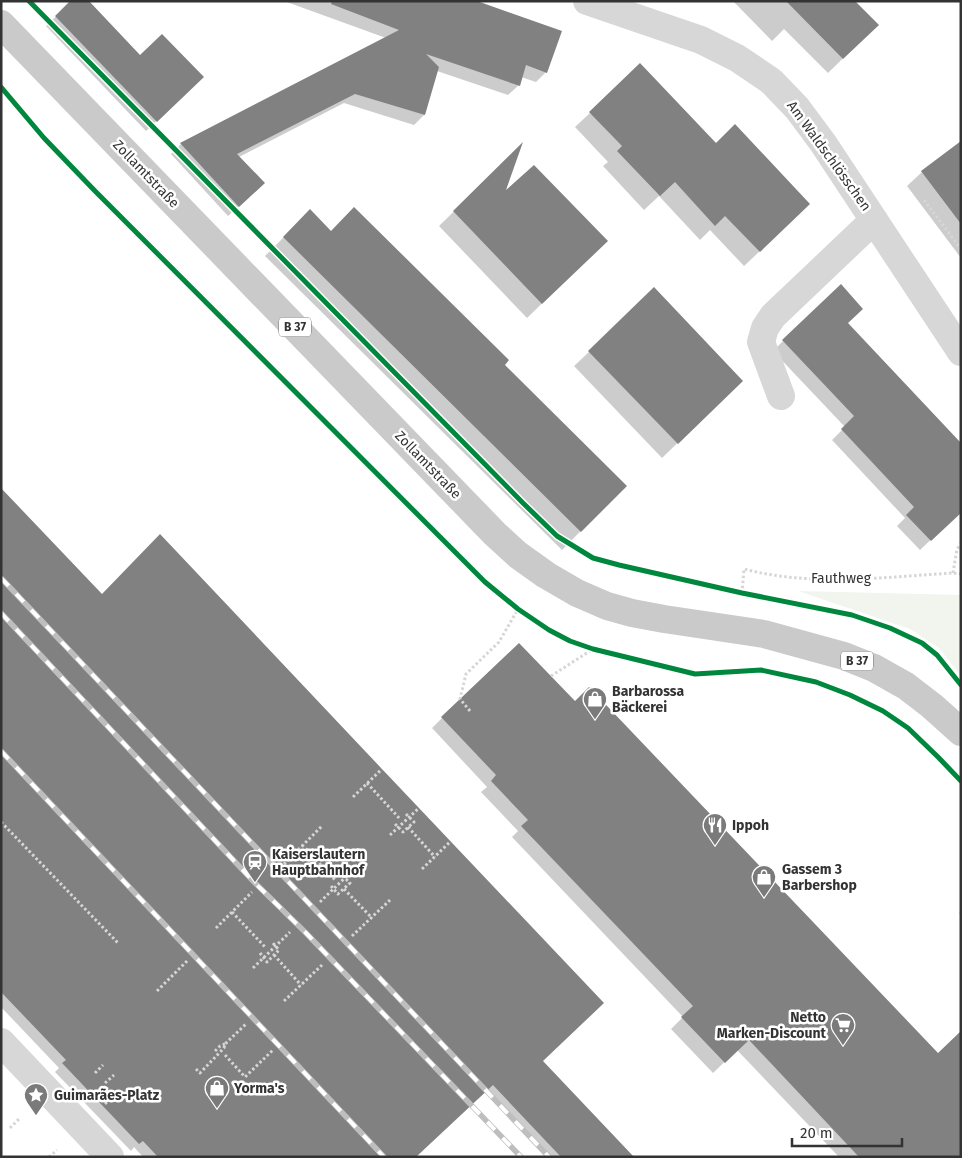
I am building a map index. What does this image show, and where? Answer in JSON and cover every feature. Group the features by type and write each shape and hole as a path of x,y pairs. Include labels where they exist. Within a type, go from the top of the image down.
{"main road":[{"name":"Zollamtstraße","path":"1,24 518,555 577,593 607,606 664,619 764,634 828,652 874,668 906,686 961,732"}],"street":[{"name":"Am Waldschlösschen","path":"588,1 701,40 737,58 771,81 797,108 823,143 961,352"},
{"path":"781,396 761,342 765,328 773,316 874,220"},
{"path":"1,1042 110,1157"}],"path":[{"path":"924,200 961,249"},
{"path":"953,573 957,549 961,544"},
{"path":"470,711 460,699 466,674 500,642 518,609"},
{"path":"551,676 594,649"},
{"path":"353,797 382,769"},
{"path":"367,783 400,819"},
{"path":"390,835 419,808"},
{"path":"395,824 403,832 414,822 406,814"},
{"path":"1,822 118,943"},
{"path":"284,864 322,826"},
{"path":"408,827 435,856"},
{"path":"422,869 451,841"},
{"path":"302,845 336,881"},
{"path":"320,902 358,865"},
{"path":"331,886 338,894 350,883 342,875"},
{"path":"344,888 372,918"},
{"path":"216,928 252,892"},
{"path":"352,936 390,900"},
{"path":"232,912 266,948"},
{"path":"253,968 290,932"},
{"path":"260,953 267,962 279,950 272,942"},
{"path":"274,955 301,985"},
{"path":"157,991 188,960"},
{"path":"284,1001 322,965"},
{"path":"215,1051 247,1023"},
{"path":"196,1069 200,1072 224,1048 225,1044"},
{"path":"225,1055 245,1077 273,1050"},
{"path":"95,1073 103,1064"},
{"path":"105,1083 114,1076"},
{"path":"10,1128 18,1118"}],"shaded area":[{"path":"798,591 961,595 961,676 939,648 910,629"}],"building":[{"path":"70,1 89,1 140,55 162,34 204,77 157,122 55,16"},
{"path":"332,1 477,1 562,31 547,73 526,65 520,86 426,54 439,67 425,115 355,94 237,154 265,183 239,207 180,143 399,30 331,4"},
{"path":"786,1 855,1 879,25 843,59"},
{"path":"640,63 716,143 735,124 810,204 760,252 725,216 715,226 675,182 660,196 617,151 622,146 589,112"},
{"path":"961,141 961,224 921,171"},
{"path":"523,142 506,190 534,165 608,241 542,304 453,211"},
{"path":"354,207 509,360 505,365 627,486 581,532 283,237 310,209 331,231"},
{"path":"841,284 863,309 848,323 961,443 961,513 931,541 906,515 914,507 841,429 854,416 782,340"},
{"path":"654,287 743,381 678,444 588,351"},
{"path":"1,488 102,594 160,534 604,1003 543,1061 634,1157 561,1157 493,1085 416,1157 158,1157 143,1141 139,1144 62,1063 66,1060 1,992"},
{"path":"519,643 575,701 589,687 938,1053 961,1031 961,1157 859,1157 749,1040 725,1063 681,1017 693,1006 521,826 528,820 491,781 496,775 441,717"}],"railway":[{"path":"1,578 549,1157"},
{"path":"1,613 255,883 306,933 521,1157"},
{"path":"1,751 384,1157"}],"cycle path":[{"path":"29,1 557,536 593,558 742,593 852,615 890,628 922,643 937,655 961,685"},
{"path":"1,87 44,138 95,191 485,582 518,609 549,630 570,641 593,649 695,674 761,670 816,682 850,695 883,711 908,728 961,781"}],"place":[{"name":"Barbarossa Bäckerei","path":"595,720"},
{"name":"Ippoh","path":"715,846"},
{"name":"Kaiserslautern Hauptbahnhof","path":"255,883"},
{"name":"Gassem 3 Barbershop","path":"764,898"},
{"name":"Netto Marken-Discount","path":"843,1046"},
{"name":"Yorma's","path":"217,1109"},
{"name":"Guimarães-Platz","path":"36,1116"}]}
